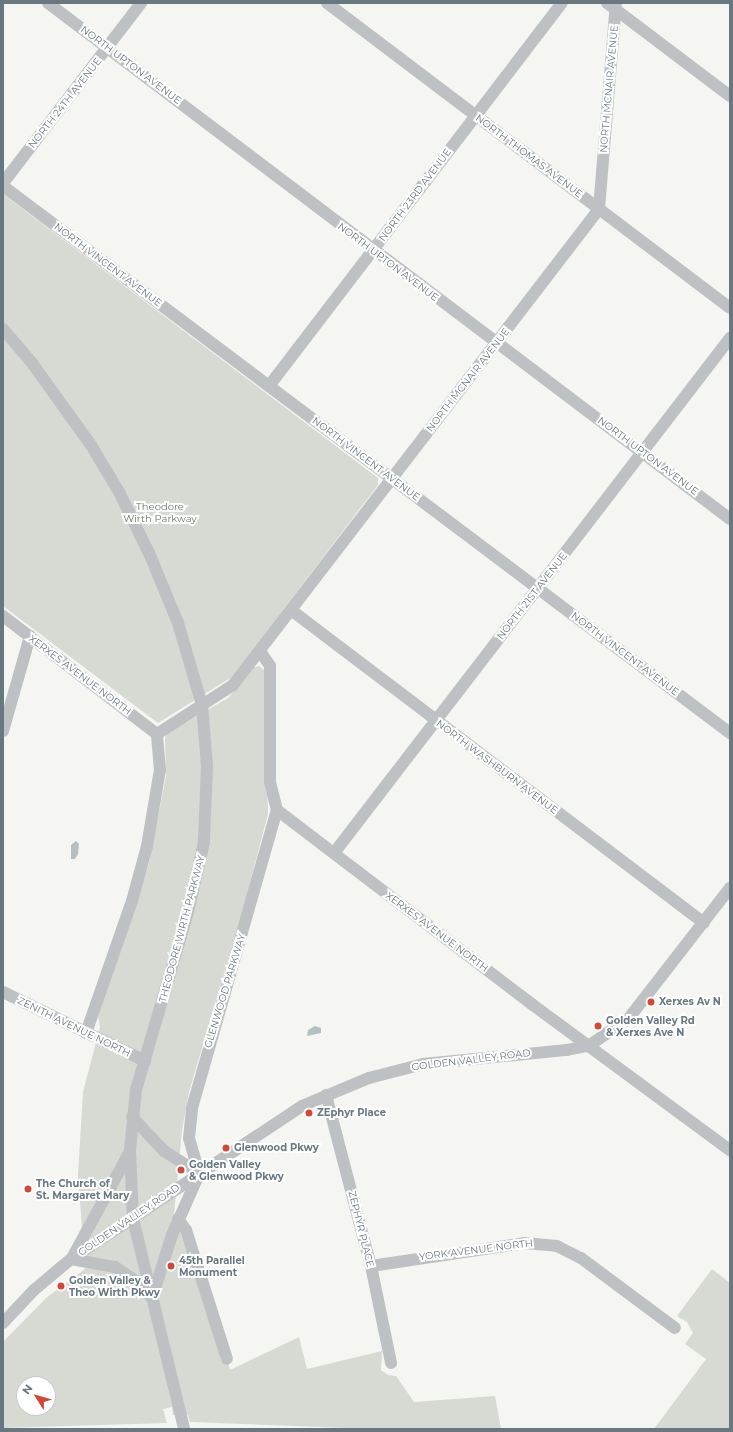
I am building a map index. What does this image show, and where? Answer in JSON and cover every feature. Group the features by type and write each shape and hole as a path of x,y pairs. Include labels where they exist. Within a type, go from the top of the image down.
{"street":[{"name":"NORTH UPTON AVENUE","path":"48,3 496,344 730,519"},
{"name":"NORTH 24TH AVENUE","path":"3,184 141,3"},
{"name":"NORTH THOMAS AVENUE","path":"327,3 730,308"},
{"name":"NORTH 23RD AVENUE","path":"269,386 562,3"},
{"path":"613,5 730,96"},
{"name":"NORTH MCNAIR AVENUE","path":"202,705 233,685 599,209 613,5"},
{"name":"NORTH VINCENT AVENUE","path":"3,184 730,733"},
{"name":"THEODORE WIRTH PARKWAY","path":"3,329 32,363 91,444 119,492 150,555 178,623 202,705 208,766 204,842 188,912 145,1061 132,1117 130,1150 133,1219 179,1415 184,1429"},
{"name":"NORTH 21ST AVENUE","path":"334,853 730,338"},
{"name":"NORTH WASHBURN AVENUE","path":"291,610 704,923"},
{"name":"XERXES AVENUE NORTH","path":"3,616 157,734"},
{"path":"3,731 30,636"},
{"path":"260,651 270,666 270,782 277,810"},
{"path":"86,1033 132,901 147,846 160,770 157,734 202,705"},
{"name":"XERXES AVENUE NORTH","path":"277,810 730,1150"},
{"name":"GLENWOOD PARKWAY","path":"199,1173 189,1138 192,1108 277,810"},
{"name":"GOLDEN VALLEY ROAD","path":"3,1323 34,1290 71,1259 133,1219 280,1119 326,1095 369,1078 423,1064 567,1050 590,1045 629,1018 730,888"},
{"name":"ZENITH AVENUE NORTH","path":"3,992 145,1061"},
{"name":"ZEPHYR PLACE","path":"326,1095 371,1266 391,1363"},
{"path":"132,1117 164,1151 199,1173 178,1219 152,1298"},
{"path":"130,1150 71,1259 99,1263 121,1270 139,1283 152,1298"},
{"path":"178,1219 186,1230 227,1359"},
{"name":"YORK AVENUE NORTH","path":"371,1266 513,1244 534,1242 557,1246 581,1258 675,1328"}],"green space":[{"name":"Theodore Wirth Parkway","path":"3,194 378,478 378,485 232,677 158,723 3,606"},
{"path":"259,666 264,670 268,814 247,894 189,1092 182,1131 174,1215 206,1306 221,1361 227,1359 230,1370 299,1337 307,1369 382,1351 381,1370 388,1375 396,1376 414,1402 495,1396 501,1429 370,1429 190,1422 188,1415 173,1415 172,1407 163,1409 167,1423 3,1428 3,1342 46,1298 85,1269 78,1175 83,1092 100,1027 98,1016 149,863 166,776 165,738 167,733 228,698 254,667"},
{"path":"712,1269 730,1283 730,1429 654,1429 706,1359 685,1344 693,1333 687,1322 677,1316"}],"shaded area":[{"path":"76,841 79,844 78,854 75,859 71,859 71,845"},
{"path":"315,1026 321,1028 321,1033 307,1036 308,1030"}],"place":[{"name":"Xerxes Av N","path":"651,1002"},
{"name":"Golden Valley Rd & Xerxes Ave N","path":"598,1026"},
{"name":"ZEphyr Place","path":"309,1113"},
{"name":"Glenwood Pkwy","path":"226,1148"},
{"name":"Golden Valley & Glenwood Pkwy","path":"181,1170"},
{"name":"The Church of St. Margaret Mary","path":"28,1189"},
{"name":"45th Parallel Monument","path":"171,1266"},
{"name":"Golden Valley & Theo Wirth Pkwy","path":"61,1286"}]}
